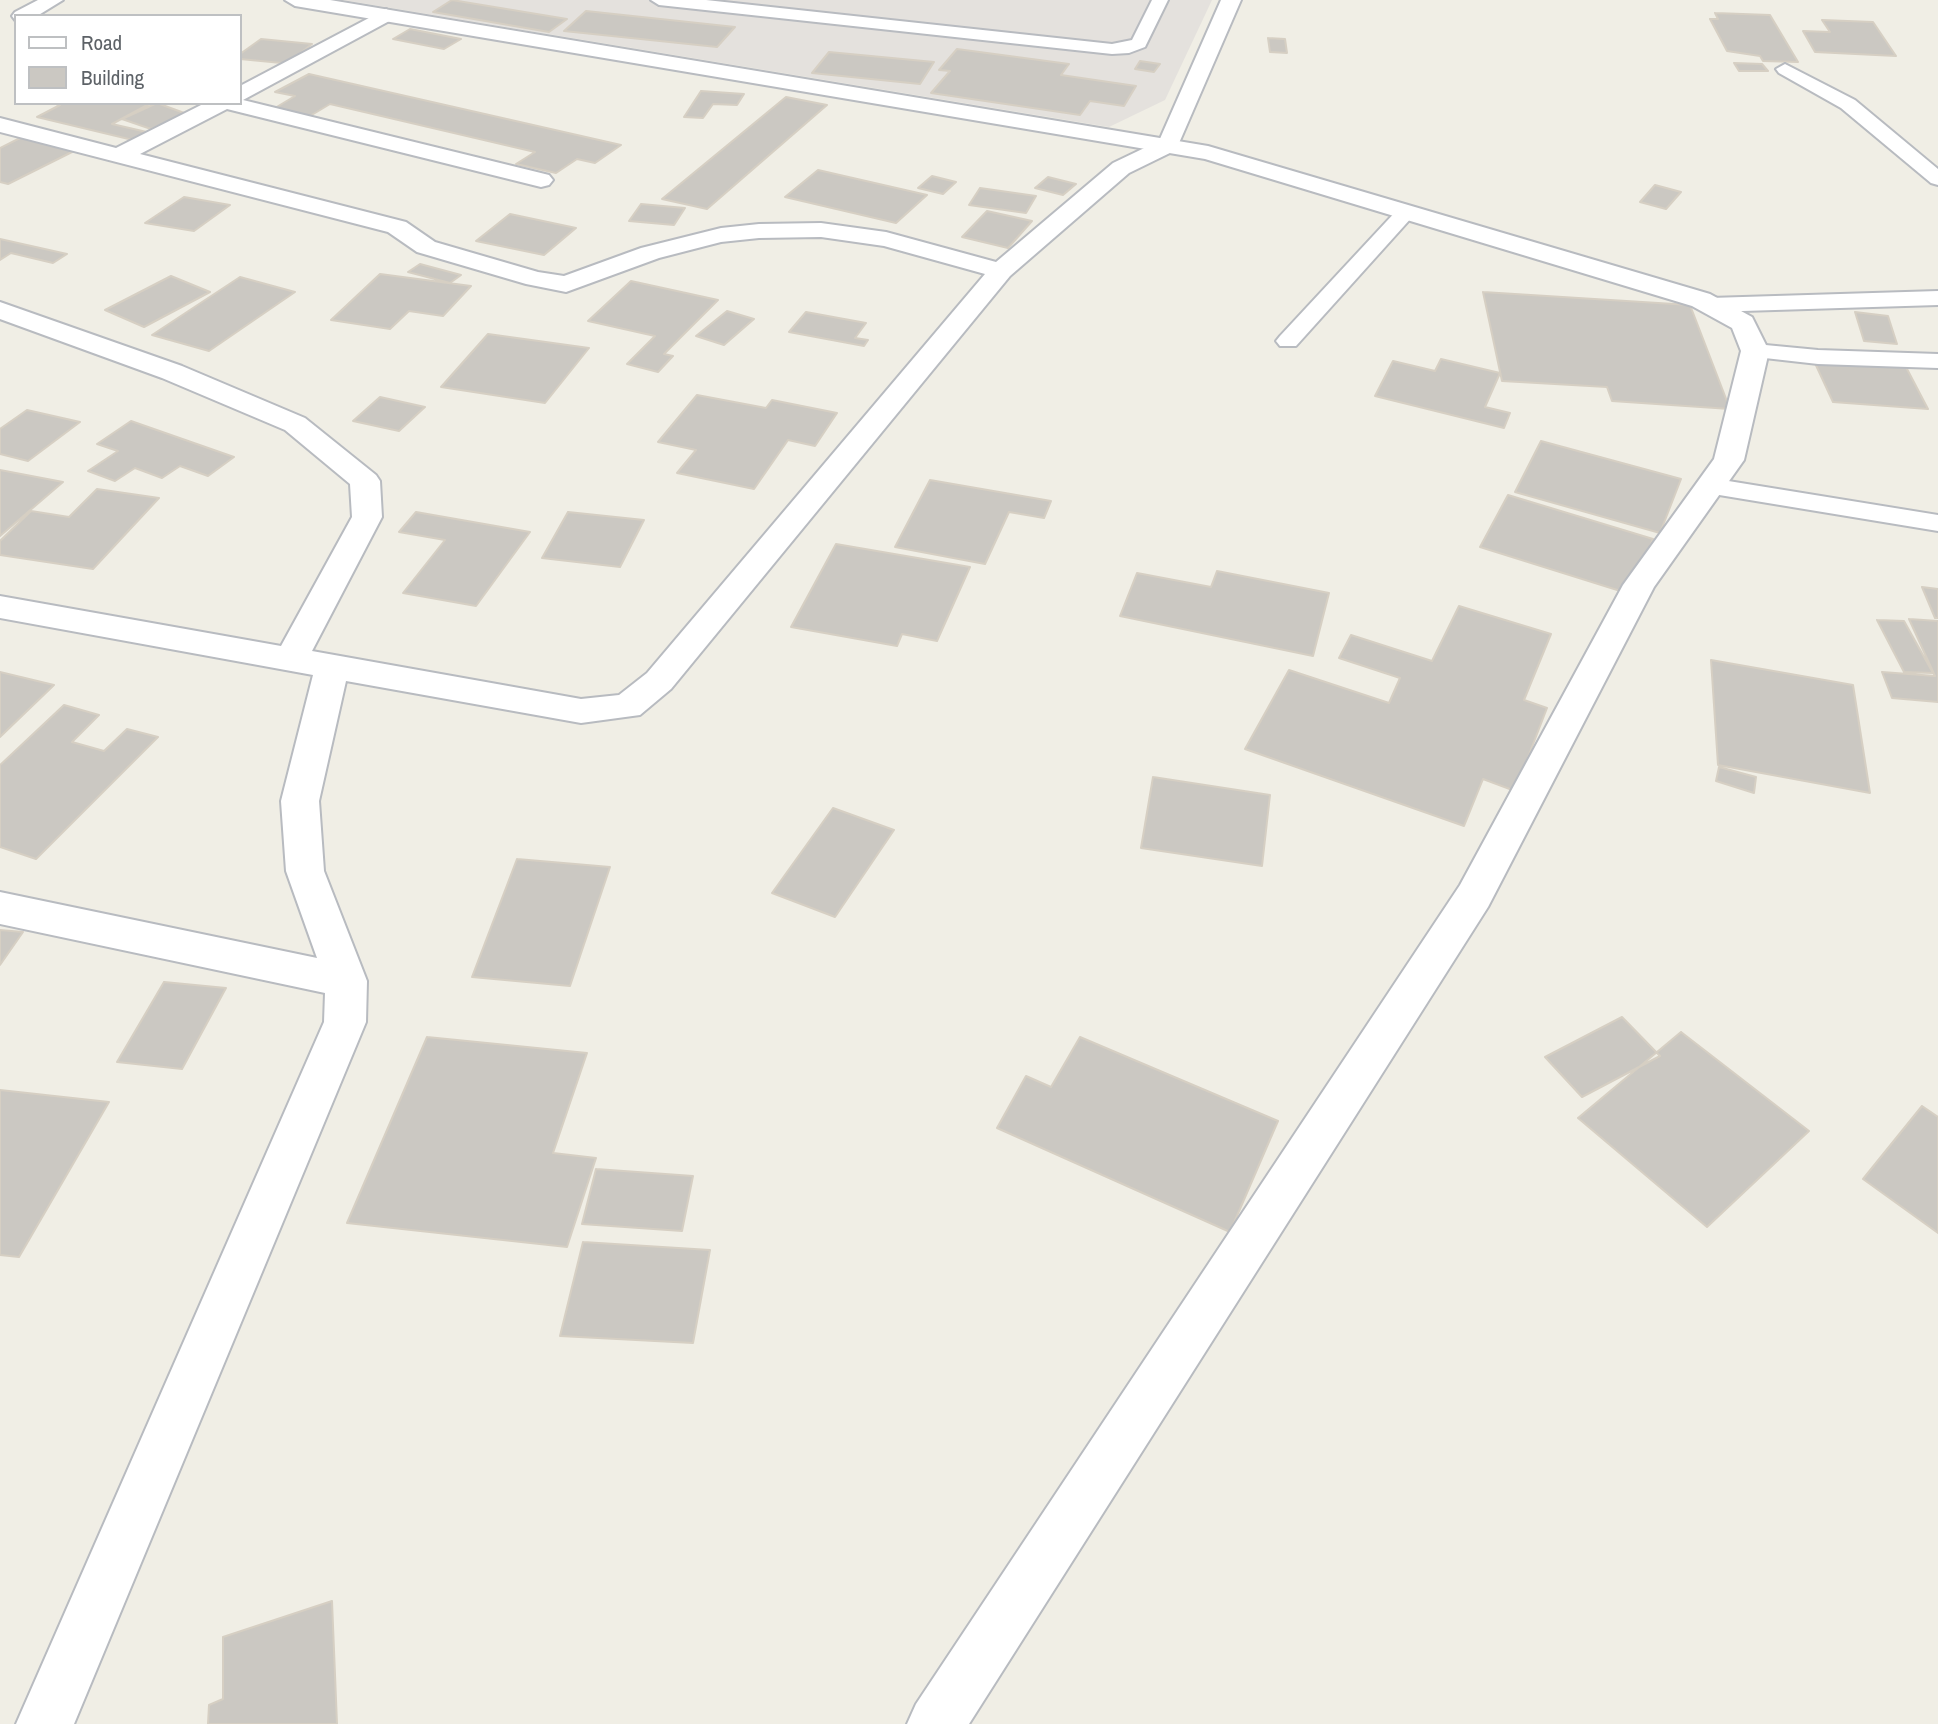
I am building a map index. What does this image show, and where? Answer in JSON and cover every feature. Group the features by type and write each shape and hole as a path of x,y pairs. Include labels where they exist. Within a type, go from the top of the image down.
{"street":[{"path":"25,14 54,0"},
{"path":"295,0 1208,153 1710,305 1743,323 1755,351 1729,460 1639,584 1474,896 936,1724"},
{"path":"0,607 581,711 628,706 659,681 1001,271 1121,168 1168,145 1231,0"},
{"path":"242,93 386,15"},
{"path":"118,156 218,105"},
{"path":"238,105 541,180"},
{"path":"0,125 397,227 426,247 535,279 566,284 650,253 721,235 759,231 821,230 886,239 1001,271"},
{"path":"0,310 172,372 295,424 365,481 367,517 312,663 300,801 305,871 346,981 345,1022 45,1724"},
{"path":"0,908 346,981"}],"lane":[{"path":"659,0 1112,49 1129,48 1139,43 1160,0"},
{"path":"1785,69 1848,104 1938,179"},
{"path":"1288,341 1406,212"},
{"path":"1710,305 1938,298"},
{"path":"1755,351 1938,361"},
{"path":"1710,486 1938,523"}],"shaded area":[{"path":"343,0 1212,0 1165,100 1109,127"}],"building":[{"path":"452,0 567,19 549,32 433,12"},
{"path":"586,11 735,27 717,47 564,31"},
{"path":"1715,13 1770,15 1798,62 1763,61 1760,56 1727,51 1710,19 1718,19"},
{"path":"1822,20 1873,22 1896,56 1815,52 1803,31 1830,32"},
{"path":"410,29 461,39 444,49 393,39"},
{"path":"1268,38 1285,39 1287,53 1270,52"},
{"path":"261,39 312,44 298,55 304,55 292,64 242,59 242,53"},
{"path":"957,49 1069,64 1061,75 1136,86 1124,106 1090,101 1080,115 931,93 950,71 939,70"},
{"path":"829,52 934,62 920,84 812,73"},
{"path":"1140,61 1160,64 1154,72 1135,69"},
{"path":"1734,63 1762,64 1768,71 1739,71"},
{"path":"309,74 621,145 595,163 577,159 556,173 516,164 535,152 330,104 310,116 275,108 295,96 275,92"},
{"path":"701,91 744,94 737,105 713,104 703,118 684,117"},
{"path":"786,97 827,105 707,209 662,199"},
{"path":"60,105 147,105 112,124 151,133 137,141 37,117"},
{"path":"153,105 162,105 187,114 151,129 122,119"},
{"path":"22,137 74,151 8,184 0,182 0,148"},
{"path":"818,170 927,195 896,223 785,197"},
{"path":"932,176 956,182 943,194 918,188"},
{"path":"1048,177 1076,184 1063,195 1035,188"},
{"path":"1655,185 1681,192 1666,209 1640,202"},
{"path":"980,188 1036,196 1026,213 969,205"},
{"path":"184,197 230,205 194,231 145,223"},
{"path":"641,204 685,208 674,225 629,221"},
{"path":"987,211 1032,221 1008,248 962,237"},
{"path":"510,214 576,228 544,255 476,241"},
{"path":"0,239 67,254 53,263 11,253 0,260"},
{"path":"420,264 461,275 450,283 408,272"},
{"path":"380,274 471,286 443,316 409,311 390,329 331,320"},
{"path":"171,276 210,292 144,327 105,310"},
{"path":"240,277 295,292 209,351 152,335"},
{"path":"631,281 718,300 664,354 673,356 658,372 627,364 655,336 588,321"},
{"path":"1483,292 1690,305 1730,409 1612,401 1607,387 1502,381"},
{"path":"727,311 754,319 724,345 696,336"},
{"path":"806,312 866,323 855,338 868,340 864,346 789,332"},
{"path":"1855,312 1888,316 1897,344 1864,341"},
{"path":"488,334 589,348 545,403 441,387"},
{"path":"1441,359 1500,373 1485,407 1510,413 1504,428 1375,396 1393,361 1435,371"},
{"path":"1814,361 1906,367 1928,409 1833,402"},
{"path":"697,395 766,408 772,400 837,413 815,446 788,440 754,489 677,473 696,450 658,442"},
{"path":"380,397 425,407 399,431 353,421"},
{"path":"27,410 80,422 28,461 0,454 0,429"},
{"path":"131,421 234,457 208,476 180,466 162,478 135,468 115,481 88,471 118,451 97,444"},
{"path":"1541,441 1681,479 1660,533 1515,492"},
{"path":"0,470 63,482 0,536"},
{"path":"930,480 1051,501 1044,518 1009,512 985,564 895,547"},
{"path":"97,489 159,498 93,569 0,555 0,541 31,511 69,517"},
{"path":"1508,495 1653,539 1630,594 1480,547"},
{"path":"416,512 530,532 476,606 403,593 445,540 399,532"},
{"path":"568,512 644,520 620,567 542,558"},
{"path":"836,544 970,567 937,641 902,634 897,646 791,627"},
{"path":"1217,571 1329,593 1313,656 1120,616 1137,573 1211,587"},
{"path":"1922,587 1938,589 1938,618 1935,618"},
{"path":"1459,606 1551,634 1524,700 1547,708 1515,791 1483,779 1464,826 1245,749 1289,670 1389,703 1400,678 1339,658 1351,635 1432,661"},
{"path":"1909,619 1938,621 1938,702 1892,698 1882,672 1935,676"},
{"path":"1877,620 1904,621 1933,673 1904,672"},
{"path":"1711,660 1853,685 1870,793 1718,765"},
{"path":"0,672 54,685 0,737"},
{"path":"64,705 99,715 72,742 104,751 127,729 158,737 36,859 0,847 0,765"},
{"path":"1719,767 1756,777 1754,793 1716,781"},
{"path":"1153,777 1270,795 1262,866 1141,848"},
{"path":"833,808 894,830 835,917 772,893"},
{"path":"517,859 610,867 570,986 472,977"},
{"path":"0,930 23,932 0,965"},
{"path":"164,982 226,988 182,1069 117,1062"},
{"path":"1622,1017 1660,1056 1582,1097 1545,1057"},
{"path":"1681,1032 1809,1131 1707,1227 1578,1118"},
{"path":"427,1037 587,1053 553,1153 596,1158 567,1247 347,1223"},
{"path":"1080,1037 1278,1121 1230,1232 997,1128 1026,1076 1051,1087"},
{"path":"0,1090 109,1102 19,1257 0,1255"},
{"path":"1922,1106 1938,1117 1938,1233 1863,1179"},
{"path":"596,1169 693,1176 682,1231 582,1224"},
{"path":"583,1242 710,1250 693,1343 560,1336"},
{"path":"332,1601 337,1724 208,1724 209,1705 223,1699 223,1637"}]}
